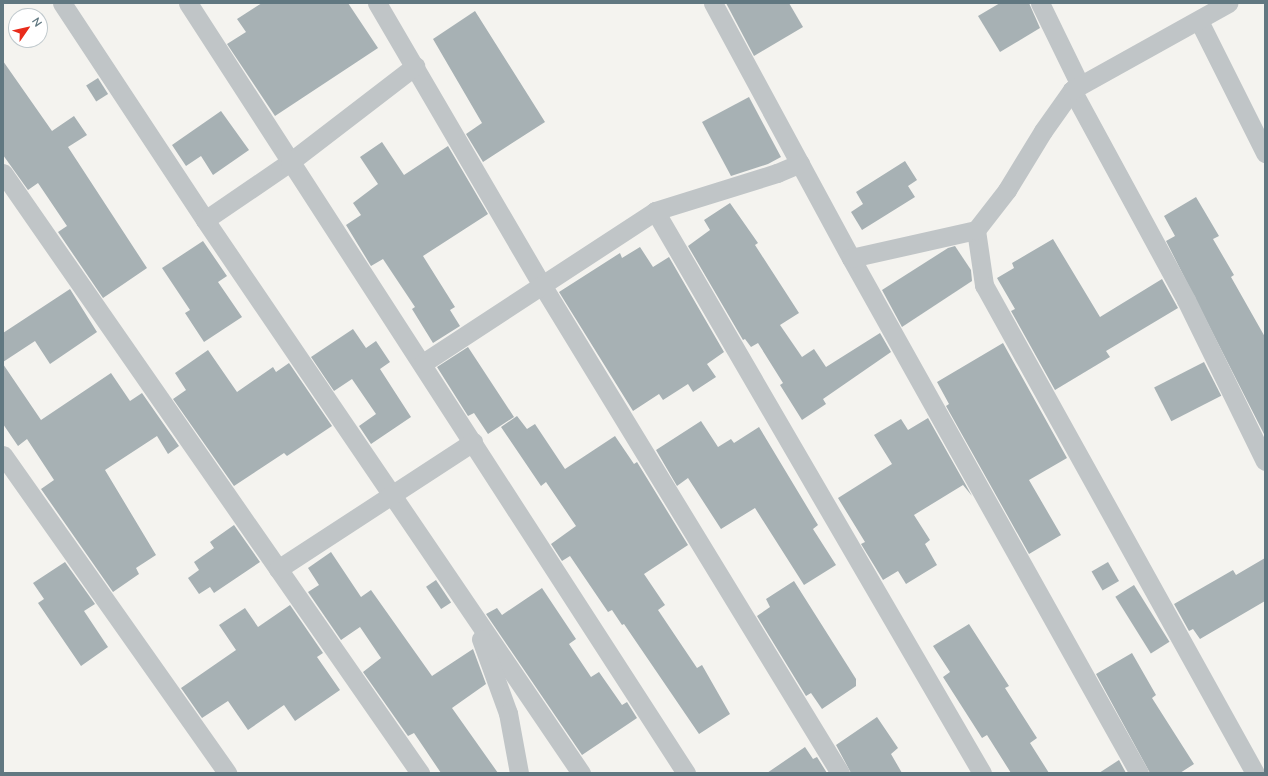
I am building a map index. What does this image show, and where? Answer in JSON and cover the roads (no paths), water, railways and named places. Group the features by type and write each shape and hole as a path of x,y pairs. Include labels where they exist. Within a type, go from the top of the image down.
{"street":[{"path":"62,3 206,220 582,773"},
{"path":"188,3 290,162 423,363 686,773"},
{"path":"377,3 542,285 840,773"},
{"path":"713,3 851,258 1138,773"},
{"path":"1040,3 1076,88 1186,300 1265,461"},
{"path":"851,258 976,230 1007,190 1043,131 1076,88 1199,21 1228,3"},
{"path":"1199,21 1265,153"},
{"path":"206,220 290,162 415,66"},
{"path":"423,363 655,210 777,173 800,163"},
{"path":"3,173 420,773"},
{"path":"655,210 982,773"},
{"path":"976,230 984,285 1255,773"},
{"path":"278,569 473,442"},
{"path":"3,455 226,773"},
{"path":"472,613 508,713 519,773"}]}
